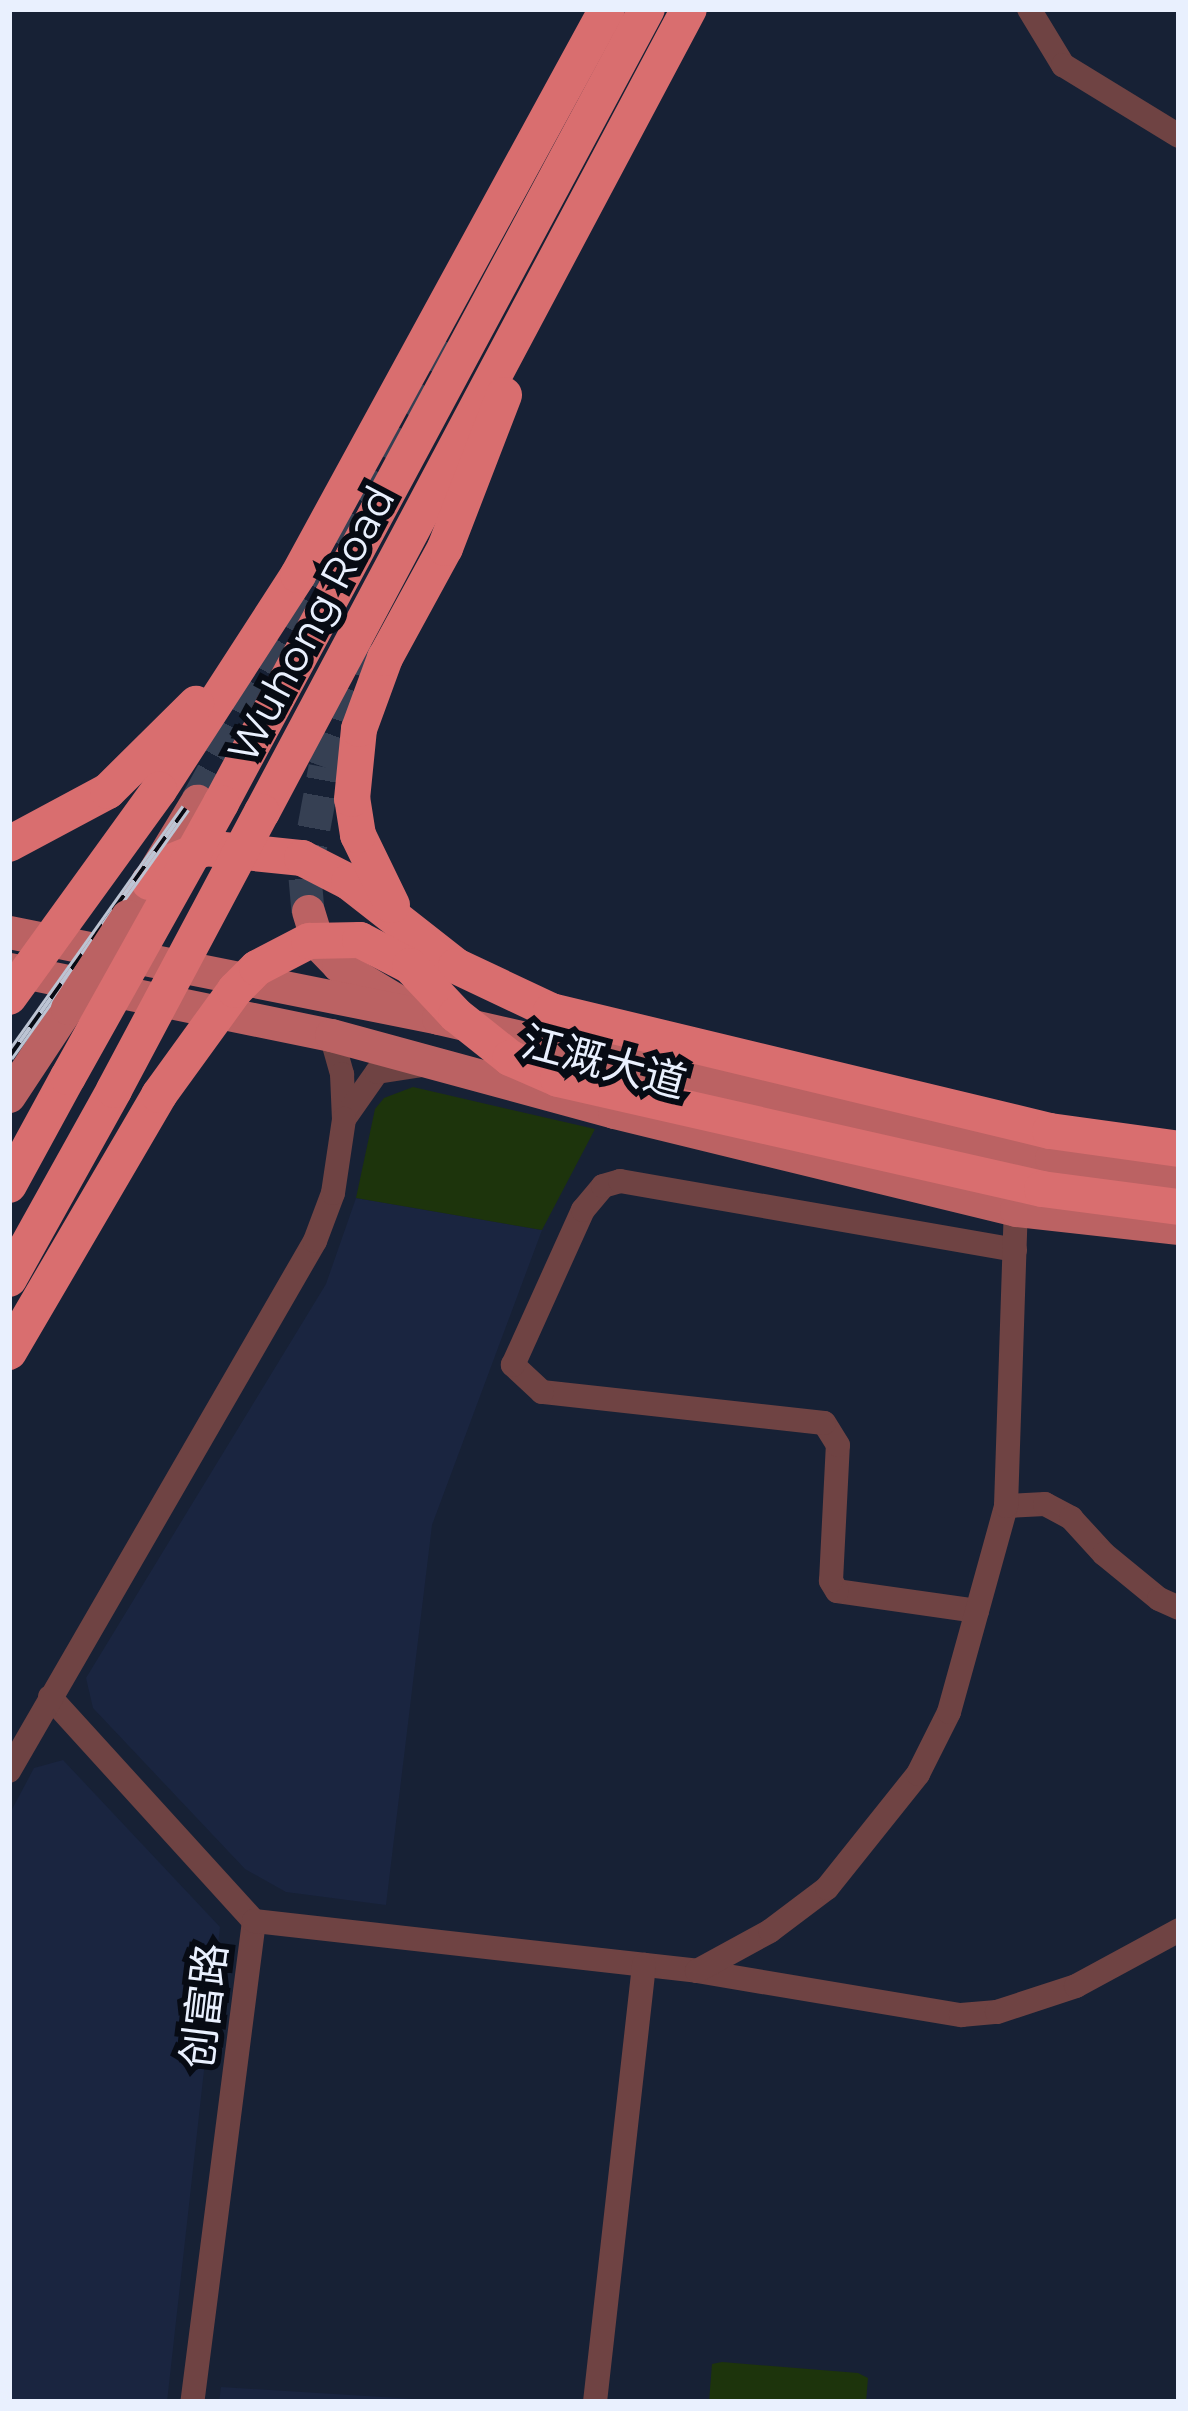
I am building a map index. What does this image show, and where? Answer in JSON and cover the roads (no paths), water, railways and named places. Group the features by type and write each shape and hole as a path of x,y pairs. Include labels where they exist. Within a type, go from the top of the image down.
{"highway":[{"path":"9,997 159,790 298,574 607,9"},
{"name":"Wuhong Road","path":"9,1185 209,802 646,9"},
{"name":"Wuhong Road","path":"9,1279 689,9"},
{"path":"427,943 397,911 368,866 352,799 356,745 385,658 445,548 480,466 542,286"},
{"path":"9,844 108,791 160,744 298,574"},
{"path":"149,882 172,862 205,848 302,858 349,882 427,943 504,992 605,1028 1050,1131 1179,1149"},
{"path":"9,1352 159,1095 222,1006 257,968 309,941 360,940 410,966 456,1015 510,1058 558,1079 1042,1189 1179,1207"}],"main road":[{"path":"9,1096 149,882 209,802"},
{"path":"308,911 318,944 338,965 425,1016"},
{"name":"江溉大道","path":"9,932 425,1016 1051,1158 1179,1176"},
{"name":"江溉大道","path":"9,970 331,1035 614,1112 1016,1210 1179,1228"}],"street":[{"path":"1029,9 1063,65 1179,136"},
{"path":"9,1771 315,1241 333,1192 344,1119 342,1074 331,1035"},
{"path":"344,1119 377,1072 442,1064"},
{"path":"977,1611 837,1591 831,1581 838,1445 824,1423 542,1392 513,1365 583,1210 604,1186 620,1181 1015,1250"},
{"path":"697,1971 770,1931 826,1888 871,1839 918,1774 949,1712 1006,1506 1016,1210"},
{"path":"1006,1506 1045,1504 1071,1518 1118,1565 1160,1600 1179,1608"},
{"name":"创富路","path":"50,1697 254,1921 192,2402"},
{"path":"254,1921 697,1971 927,2013 997,2012 1076,1986 1179,1930"},
{"path":"595,2402 644,1965"}],"tunnel":[{"path":"197,801 448,342"},
{"path":"308,911 305,876 325,767 371,635"}],"railway":[{"path":"9,1057 186,808"}]}
